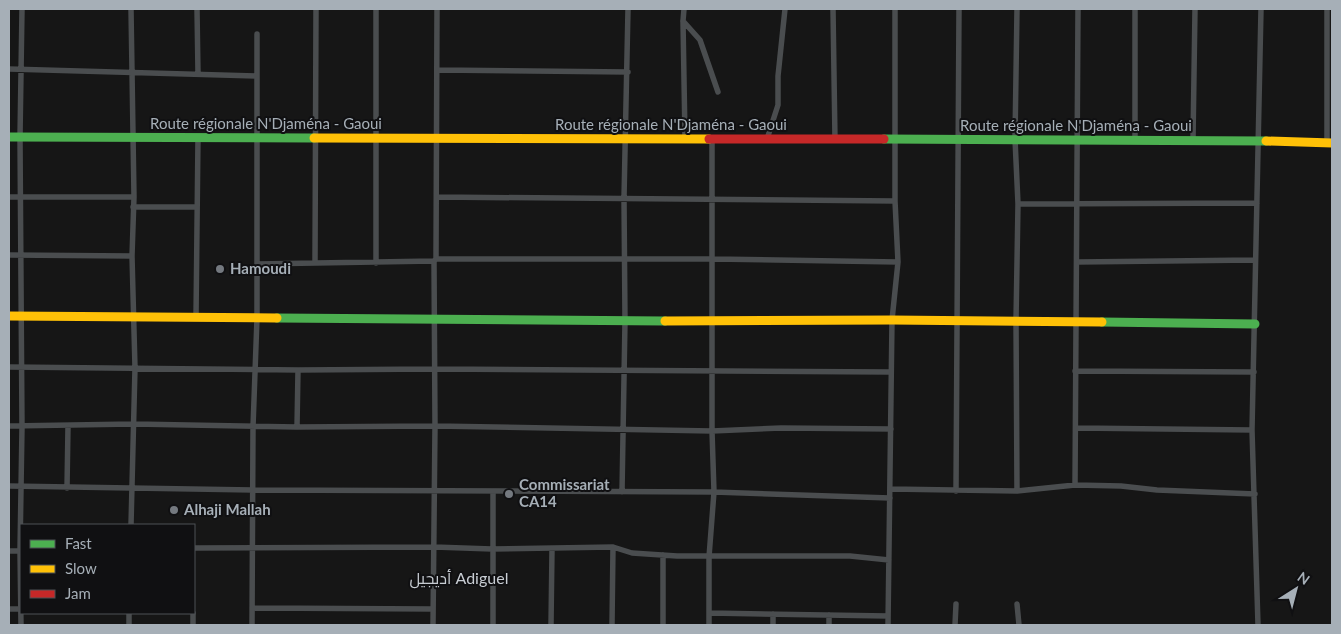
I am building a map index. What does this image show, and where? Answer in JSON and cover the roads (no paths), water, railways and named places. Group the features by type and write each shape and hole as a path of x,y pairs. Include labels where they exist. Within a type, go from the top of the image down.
{"street":[{"path":"21,524 22,255 20,69 22,9"},
{"path":"131,9 134,197 132,256 135,368 131,524"},
{"path":"198,9 198,74"},
{"path":"315,263 316,9"},
{"path":"376,9 376,263"},
{"path":"433,625 437,9"},
{"path":"622,492 625,321 624,198 628,9"},
{"path":"684,9 685,138"},
{"path":"767,139 778,105 778,76 785,9"},
{"path":"833,9 835,140"},
{"path":"888,625 892,320 898,262 895,201 895,9"},
{"path":"956,491 959,9"},
{"path":"1016,491 1018,204 1015,139 1017,9"},
{"path":"1075,486 1078,9"},
{"path":"1134,140 1135,9"},
{"path":"1194,140 1195,9"},
{"path":"1258,625 1252,430 1261,9"},
{"path":"1327,9 1329,143"},
{"path":"683,21 700,40 718,92"},
{"path":"252,625 253,427 257,318 257,34"},
{"path":"9,69 257,76"},
{"path":"438,70 628,72"},
{"name":"Route régionale N'Djaména - Gaoui","path":"9,137 1258,140 1329,143"},
{"path":"196,317 198,137"},
{"path":"709,625 708,557 714,492 712,431 712,138"},
{"path":"9,197 134,197"},
{"path":"437,198 895,201"},
{"path":"1018,204 1257,203"},
{"path":"133,207 197,207"},
{"path":"9,255 132,256"},
{"path":"257,264 376,263 435,260 624,259 898,262"},
{"path":"1077,262 1255,260"},
{"path":"9,316 625,321 892,320 1255,324"},
{"path":"9,367 891,372"},
{"path":"296,427 298,370"},
{"path":"1075,371 1254,372"},
{"path":"9,426 134,424 253,427 435,426 712,431 782,428 891,430"},
{"path":"67,488 68,426"},
{"path":"1076,428 1252,430"},
{"path":"9,486 254,490 433,489 493,492 714,492 890,498"},
{"path":"890,489 1016,491 1075,486 1121,486 1157,490 1255,494"},
{"path":"493,492 493,625"},
{"path":"195,548 434,547 492,549 613,546 632,553 663,555 708,557 850,556 889,560"},
{"path":"612,625 613,546"},
{"path":"551,625 552,548"},
{"path":"663,555 663,625"},
{"path":"955,625 956,604"},
{"path":"1017,604 1019,625"},
{"path":"252,608 433,609"},
{"path":"709,613 888,616"},
{"path":"773,614 773,625"},
{"path":"829,615 829,625"}],"place":[{"name":"Hamoudi","path":"220,269"},
{"name":"Commissariat CA14","path":"509,494"},
{"name":"Alhaji Mallah","path":"174,510"}],"district":[{"name":"أديجيل Adiguel","path":"459,578"}]}
